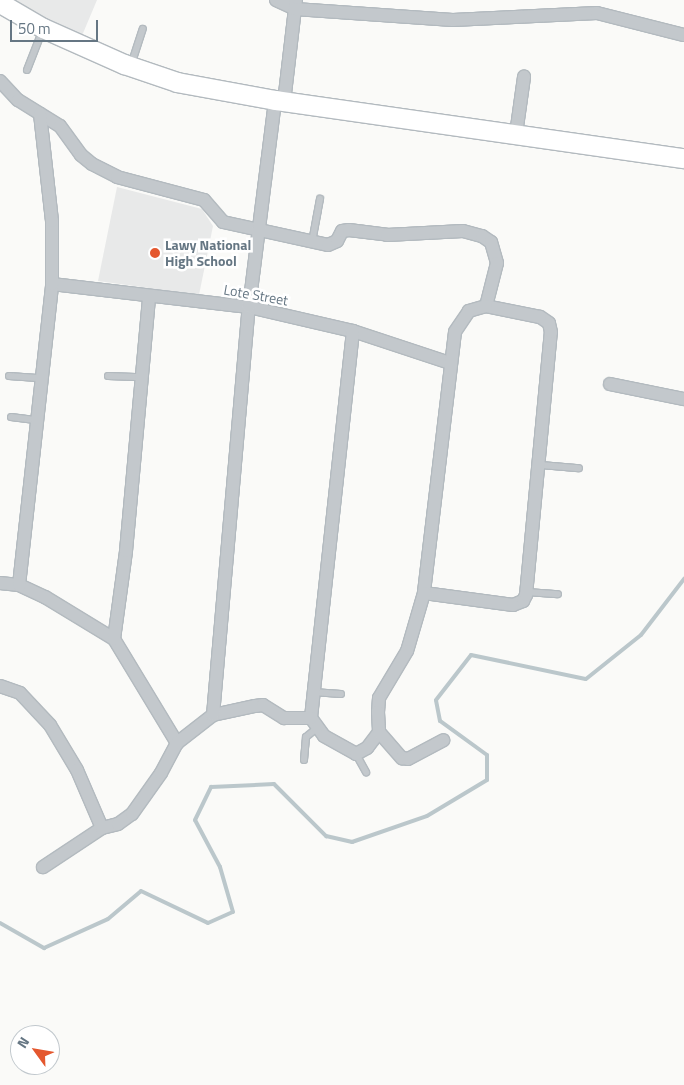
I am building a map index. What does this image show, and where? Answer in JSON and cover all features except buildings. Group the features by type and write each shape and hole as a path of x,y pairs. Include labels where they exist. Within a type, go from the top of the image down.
{"main road":[{"path":"0,3 43,28 130,66 177,82 280,101 684,158"}],"street":[{"path":"276,0 296,5 452,20 597,13 684,35"},
{"path":"213,715 248,307 257,229 296,5"},
{"path":"516,134 524,77"},
{"path":"1,86 60,126 81,155 106,173 204,200 223,222 312,243 333,244 342,232 349,230 387,235 463,231 482,236 491,242 497,263 486,306"},
{"path":"19,585 52,284 52,221 40,114"},
{"name":"Lote Street","path":"52,284 248,307 353,330 450,363"},
{"path":"114,639 126,551 149,296"},
{"path":"43,868 102,828 118,824 132,814 161,773 177,743 213,715 263,705 284,718 314,723 342,748 356,754 367,748 379,732 379,698 407,651 424,593 455,332 461,320 469,311 486,306 540,317 551,328 541,464 527,592 523,601 513,605 424,593"},
{"path":"314,723 313,692 353,330"},
{"path":"610,384 684,399"},
{"path":"0,583 19,585 45,597 114,639 177,743"},
{"path":"0,686 27,698 59,739 102,828"},
{"path":"379,732 399,756 408,759 443,740"}],"lane":[{"path":"27,70 43,28"},
{"path":"130,66 143,29"},
{"path":"312,243 320,199"},
{"path":"9,376 41,378"},
{"path":"108,376 142,377"},
{"path":"11,417 37,420"},
{"path":"541,464 579,468"},
{"path":"527,592 558,594"},
{"path":"313,692 341,694"},
{"path":"304,760 306,737 314,723"},
{"path":"356,754 366,772"}],"shaded area":[{"path":"3,0 97,0 81,38"},
{"name":"Lawy National High School","path":"117,187 202,209 213,226 199,295 98,281"}],"waterway":[{"path":"0,923 44,948 108,919 141,891 208,923 233,912 220,867 195,820 211,787 274,784 326,836 352,842 427,816 487,780 487,755 440,721 436,700 471,655 586,679 641,635 684,579"}],"place":[{"name":"Lawy National High School","path":"155,253"}]}
